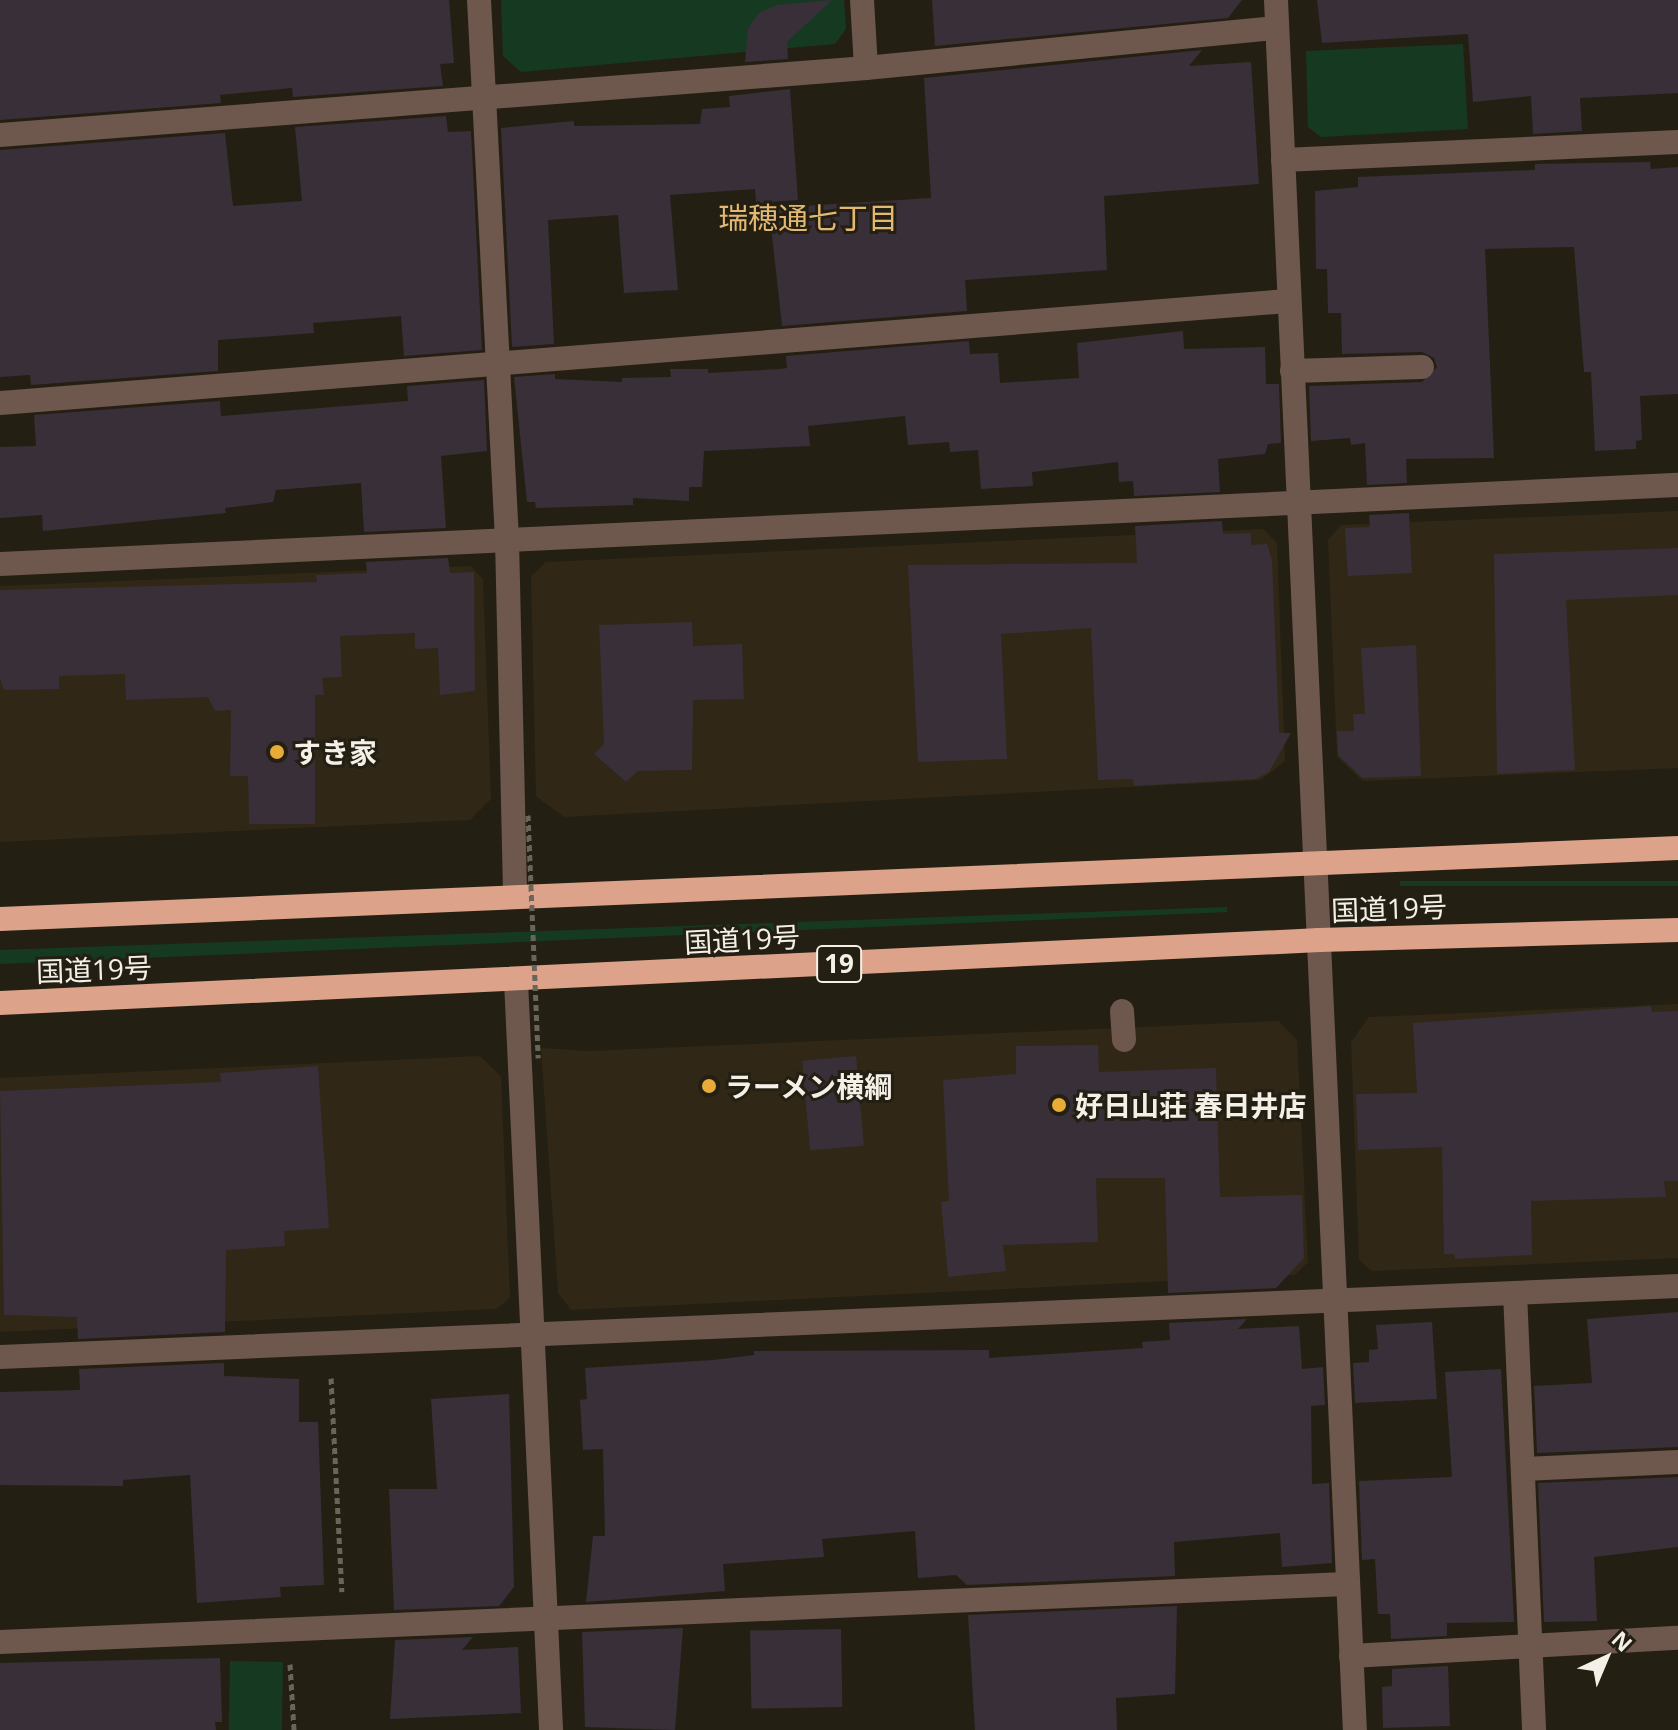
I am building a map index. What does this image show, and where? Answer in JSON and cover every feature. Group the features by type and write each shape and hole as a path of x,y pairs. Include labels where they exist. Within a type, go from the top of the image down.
{"highway":[{"name":"国道19号","path":"0,919 1678,848"},
{"name":"国道19号","path":"0,1003 516,981 1319,940 1678,930"}],"street":[{"path":"479,0 495,362 507,539 515,896"},
{"path":"862,0 866,68"},
{"path":"1276,0 1355,1730"},
{"path":"0,135 866,68 1276,28"},
{"path":"1283,160 1678,142"},
{"path":"0,403 1288,301"},
{"path":"1292,371 1422,367"},
{"path":"0,564 1678,485"},
{"path":"516,981 551,1730"},
{"path":"1122,1011 1124,1040"},
{"path":"0,1357 1678,1286"},
{"path":"1515,1293 1534,1730"},
{"path":"1523,1469 1678,1462"},
{"path":"0,1642 545,1621 1346,1584"},
{"path":"1351,1656 1530,1643 1678,1638"}],"path":[{"path":"528,815 538,1058"},
{"path":"329,1342 344,1629"},
{"path":"288,1631 294,1730"}],"shaded area":[{"path":"1678,511 1678,768 1363,781 1337,757 1328,540 1341,525"},
{"path":"1263,529 1277,543 1285,761 1261,780 564,817 536,796 531,576 546,562"},
{"path":"471,566 483,579 491,799 470,820 0,842 0,586"},
{"path":"1678,1004 1678,1258 1372,1271 1359,1260 1351,1042 1369,1017"},
{"path":"1278,1021 1297,1040 1308,1262 1295,1275 571,1310 558,1293 541,1048 589,1051"},
{"path":"480,1056 501,1076 510,1298 496,1309 0,1332 0,1078"}],"green space":[{"path":"501,0 844,0 846,29 835,44 521,72 503,56"},
{"path":"1463,44 1468,129 1321,137 1308,127 1306,51"},
{"path":"1400,881 1678,881 1678,886 1400,886"},
{"path":"1227,907 1227,912 0,964 0,950"},
{"path":"230,1661 283,1662 282,1730 229,1730"}],"building":[{"path":"0,0 449,0 454,63 440,64 443,86 293,97 292,88 220,95 221,103 0,120"},
{"path":"832,0 787,42 788,59 745,62 748,28 759,13 777,5"},
{"path":"932,0 1242,0 1228,18 935,46"},
{"path":"1317,0 1678,0 1678,93 1580,98 1582,131 1533,134 1531,96 1473,102 1468,34 1322,43"},
{"path":"1202,50 1189,66 1251,62 1259,184 1104,196 1107,270 965,280 967,311 782,326 769,208 931,198 924,78"},
{"path":"790,89 798,200 756,203 755,189 670,195 678,290 624,293 618,215 548,220 554,344 512,347 501,128 574,121 574,126 700,124 702,109 730,107 729,96"},
{"path":"446,116 448,132 471,131 482,350 404,356 401,316 313,323 314,333 218,340 218,371 31,385 30,375 0,377 0,150 225,133 233,206 302,201 295,127"},
{"path":"1650,162 1651,169 1678,167 1678,394 1640,396 1642,440 1636,441 1636,449 1595,451 1591,372 1584,372 1574,247 1485,249 1494,458 1406,459 1407,483 1367,485 1365,443 1351,445 1350,438 1311,441 1309,386 1422,382 1437,367 1434,358 1422,352 1342,354 1341,313 1328,313 1327,269 1316,269 1315,191 1358,187 1358,177 1535,170 1535,164"},
{"path":"1183,331 1184,349 1265,347 1266,384 1279,384 1281,443 1268,444 1265,454 1218,459 1220,492 1134,496 1133,481 1119,482 1118,462 1032,472 1033,486 981,489 978,450 950,452 949,442 908,445 905,416 808,426 810,446 704,451 702,487 689,487 689,501 633,498 633,505 536,508 535,502 527,502 514,377 555,374 555,379 622,382 622,378 671,377 670,369 708,369 708,373 780,369 787,368 786,356 969,341 970,354 998,353 1000,383 1079,378 1077,343"},
{"path":"484,380 487,451 441,456 446,528 364,532 361,483 276,490 273,502 225,508 226,513 43,531 42,515 0,518 0,447 36,446 34,415 220,401 221,416 408,401 407,386"},
{"path":"1409,513 1412,573 1348,576 1345,528 1370,527 1369,515"},
{"path":"1222,521 1223,534 1251,533 1251,545 1267,544 1272,560 1279,733 1291,733 1269,772 1256,779 1134,786 1133,779 1098,780 1091,628 1001,634 1007,759 918,762 908,565 1137,563 1135,526"},
{"path":"1678,548 1678,595 1566,600 1575,770 1497,774 1494,554"},
{"path":"448,558 450,573 474,572 475,691 440,695 438,648 415,649 415,633 340,636 342,677 322,678 324,695 315,695 315,824 249,824 248,776 230,776 231,710 215,711 208,697 126,700 125,674 59,676 59,689 4,690 0,678 0,590 317,582 316,575 367,573 366,562"},
{"path":"692,622 693,646 742,644 744,699 693,700 692,770 638,771 626,782 594,754 604,744 599,625"},
{"path":"1416,645 1421,776 1362,778 1338,755 1337,731 1354,731 1353,714 1365,714 1361,648"},
{"path":"1651,1006 1652,1012 1678,1011 1678,1181 1664,1181 1666,1197 1531,1201 1532,1255 1455,1259 1454,1254 1444,1254 1442,1147 1358,1150 1356,1094 1417,1093 1413,1023"},
{"path":"1098,1045 1099,1072 1216,1068 1220,1197 1302,1195 1304,1258 1276,1288 1168,1293 1165,1178 1096,1178 1098,1242 1003,1245 1006,1271 948,1277 941,1202 949,1201 943,1080 1016,1074 1016,1046"},
{"path":"856,1056 864,1146 810,1150 802,1061"},
{"path":"318,1066 329,1228 284,1231 285,1246 226,1250 225,1332 78,1339 77,1317 4,1315 0,1091 221,1082 220,1073"},
{"path":"1678,1312 1678,1447 1537,1453 1534,1386 1592,1383 1587,1319"},
{"path":"1247,1319 1238,1329 1299,1326 1302,1369 1323,1367 1325,1405 1311,1406 1312,1484 1329,1483 1332,1563 1282,1567 1280,1533 1174,1542 1175,1576 967,1585 956,1575 918,1578 915,1531 822,1539 824,1557 723,1564 725,1591 586,1602 593,1536 605,1536 603,1449 583,1450 580,1400 587,1399 585,1368 713,1360 754,1355 754,1351 989,1350 989,1358 1143,1348 1142,1342 1170,1340 1169,1323"},
{"path":"1432,1322 1437,1399 1355,1403 1353,1363 1369,1362 1369,1350 1378,1349 1376,1325"},
{"path":"224,1363 224,1376 299,1379 299,1422 318,1422 324,1585 280,1587 281,1597 197,1603 190,1475 123,1480 123,1486 0,1485 0,1392 80,1390 79,1369"},
{"path":"1501,1369 1514,1622 1447,1623 1447,1636 1391,1639 1390,1614 1378,1614 1375,1559 1362,1560 1359,1481 1452,1477 1445,1372"},
{"path":"509,1394 514,1587 499,1606 394,1610 389,1489 437,1489 431,1399"},
{"path":"1678,1477 1678,1547 1594,1557 1597,1621 1544,1622 1538,1483"},
{"path":"1177,1606 1175,1694 1116,1698 1117,1730 975,1730 968,1615"},
{"path":"683,1628 675,1730 585,1727 582,1632"},
{"path":"841,1629 842,1707 751,1709 750,1631"},
{"path":"473,1637 462,1650 518,1647 521,1713 390,1719 395,1640"},
{"path":"220,1658 222,1722 215,1722 216,1730 0,1730 0,1663"},
{"path":"1448,1666 1450,1726 1383,1728 1382,1687 1392,1686 1392,1669"}],"place":[{"name":"すき家","path":"277,752"},
{"name":"ラーメン横綱","path":"709,1086"},
{"name":"好日山荘 春日井店","path":"1059,1105"}],"district":[{"name":"瑞穂通七丁目","path":"808,218"}]}
